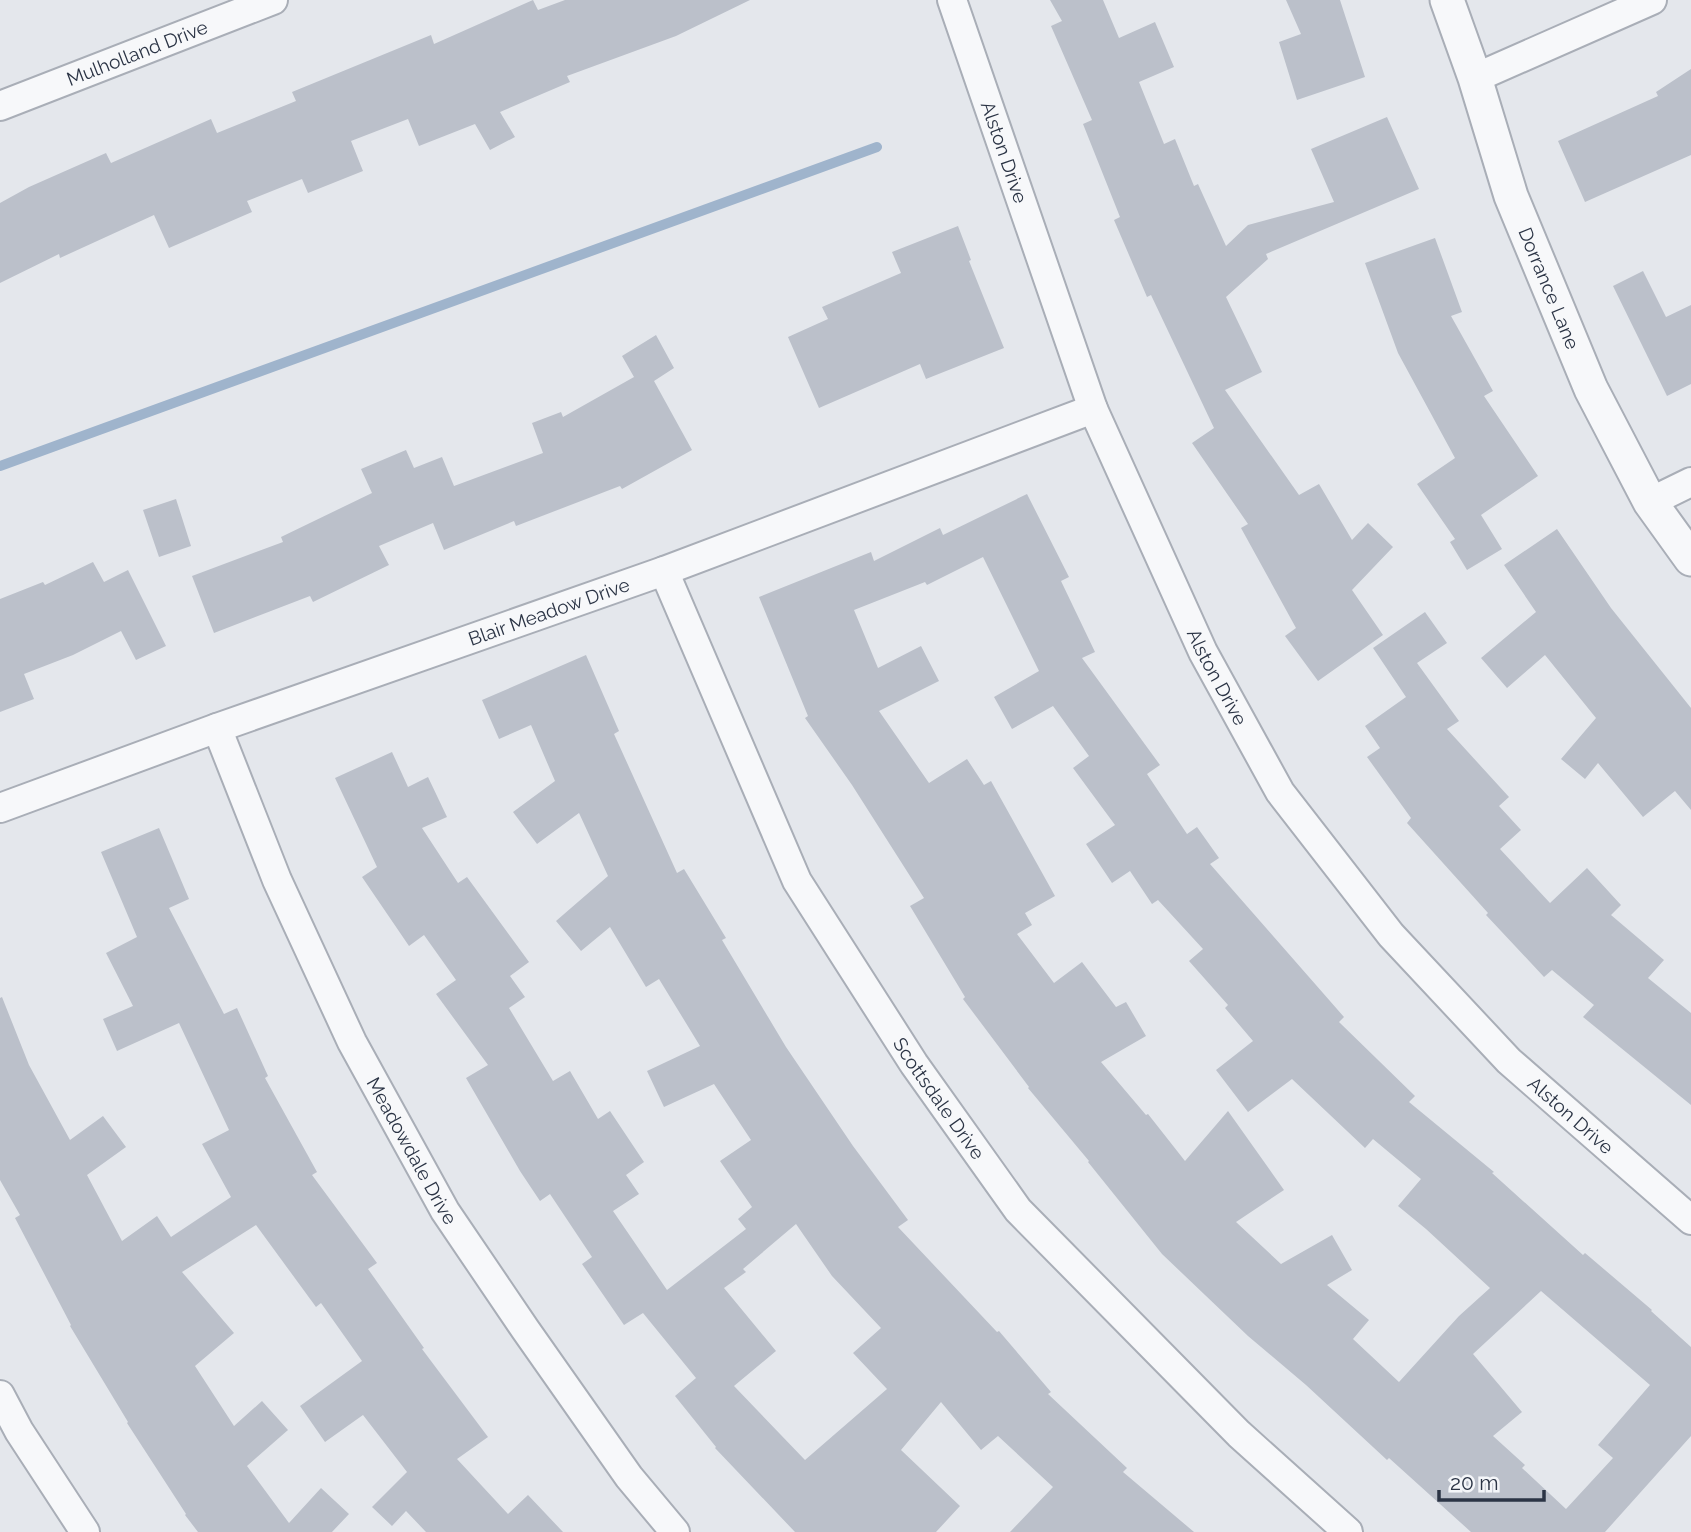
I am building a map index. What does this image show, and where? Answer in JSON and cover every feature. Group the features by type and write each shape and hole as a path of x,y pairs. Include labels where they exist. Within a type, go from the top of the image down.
{"street":[{"name":"Mulholland Drive","path":"0,106 273,0"},
{"name":"Alston Drive","path":"952,0 1093,409 1203,652 1280,792 1391,935 1509,1060 1691,1220"},
{"name":"Dorrance Lane","path":"1447,0 1475,78 1516,209 1591,389 1650,502 1691,559"},
{"path":"1475,78 1652,0"},
{"name":"Blair Meadow Drive","path":"0,808 664,570 1093,409"},
{"path":"1650,502 1691,482"},
{"name":"Scottsdale Drive","path":"664,570 797,881 914,1064 1018,1210 1239,1433 1348,1532"},
{"name":"Meadowdale Drive","path":"217,728 277,880 352,1042 445,1211 629,1477 675,1532"},
{"path":"0,1395 19,1431 85,1532"}],"building":[{"path":"533,0 538,10 565,0 750,0 676,36 567,76 570,82 500,112 515,137 490,150 475,124 419,146 408,119 351,141 363,171 308,193 302,179 247,201 252,212 169,248 154,215 60,258 59,254 0,283 0,203 29,187 106,153 111,163 211,119 217,133 296,101 292,92 431,35 434,44"},
{"path":"1050,0 1103,0 1119,38 1155,22 1174,67 1139,82 1164,144 1175,139 1194,186 1198,184 1226,246 1248,225 1334,202 1311,149 1387,117 1419,189 1266,254 1268,259 1226,297 1262,372 1225,390 1299,495 1319,484 1352,540 1368,523 1393,547 1352,590 1383,635 1318,681 1285,636 1296,628 1241,528 1248,524 1192,443 1214,428 1151,295 1147,297 1114,220 1120,217 1083,124 1092,120 1051,26 1062,21"},
{"path":"1286,0 1340,0 1365,77 1297,100 1279,42 1301,34"},
{"path":"1691,69 1691,155 1585,202 1558,141 1658,96 1656,92"},
{"path":"958,226 1004,348 926,379 920,364 819,408 788,337 828,319 822,307 901,273 892,252"},
{"path":"1435,238 1462,312 1451,316 1493,391 1484,396 1538,476 1481,515 1502,549 1467,570 1450,542 1455,539 1417,484 1455,458 1398,353 1365,263"},
{"path":"1643,271 1666,317 1691,305 1691,384 1667,396 1613,286"},
{"path":"656,335 674,368 654,381 692,450 622,489 620,486 516,526 514,521 444,550 433,523 379,546 389,565 313,602 310,596 214,633 192,576 283,542 281,537 372,493 361,469 406,450 414,468 442,457 454,486 543,453 532,423 561,412 563,417 634,377 622,356"},
{"path":"1027,494 1069,577 1061,581 1095,652 1082,658 1160,765 1147,774 1187,834 1197,827 1219,858 1210,864 1344,1017 1339,1022 1415,1096 1409,1102 1494,1172 1492,1173 1583,1255 1585,1253 1652,1310 1691,1347 1691,1436 1605,1532 1471,1532 1248,1336 1162,1254 1028,1088 963,999 965,997 910,906 924,898 852,785 805,718 808,716 759,597 871,552 874,561 940,528 943,535","holes":["983,557 1039,671 994,697 1012,729 1053,706 1089,756 1073,768 1115,825 1086,844 1112,883 1130,871 1152,904 1158,900 1203,949 1189,961 1228,1005 1225,1008 1253,1041 1216,1070 1248,1112 1292,1079 1365,1148 1373,1139 1421,1179 1398,1206 1490,1288 1459,1316 1399,1382 1353,1339 1369,1320 1327,1285 1352,1270 1332,1235 1281,1264 1236,1222 1284,1190 1228,1111 1185,1161 1148,1114 1146,1115 1101,1062 1146,1036 1126,1002 1116,1007 1082,962 1054,983 1017,934 1032,925 1025,913 1055,896 991,781 984,785 967,759 929,783 879,711 939,681 921,646 878,668 854,610 925,582 927,585","1541,1291 1650,1385 1598,1445 1613,1458 1566,1509 1522,1468 1525,1465 1493,1436 1522,1412 1473,1354"]},
{"path":"176,499 191,546 159,557 143,510"},
{"path":"1557,529 1611,608 1691,708 1691,810 1675,791 1643,817 1598,763 1585,779 1561,759 1596,718 1545,655 1507,688 1481,658 1536,612 1504,565"},
{"path":"93,562 104,582 128,570 166,646 136,660 121,631 73,655 24,674 34,699 0,712 0,599 43,582 45,585"},
{"path":"1425,612 1447,643 1417,663 1459,721 1447,729 1509,797 1499,806 1521,830 1500,849 1550,903 1587,868 1621,905 1611,915 1664,960 1648,978 1691,1013 1691,1105 1583,1017 1594,1005 1552,970 1544,977 1486,915 1488,913 1407,823 1411,818 1367,757 1380,748 1365,726 1406,697 1373,648"},
{"path":"586,655 619,731 614,734 677,873 684,869 726,938 722,940 786,1047 853,1146 908,1220 898,1227 997,1332 999,1331 1051,1392 1048,1394 1127,1468 1123,1472 1194,1532 1010,1532 1053,1487 998,1436 981,1450 941,1402 901,1450 960,1506 936,1532 795,1532 715,1448 675,1396 696,1378 643,1313 624,1325 582,1264 592,1257 550,1194 540,1201 466,1078 488,1065 436,994 456,980 424,935 409,946 362,877 377,867 335,778 392,752 408,787 428,777 447,817 422,828 458,883 467,877 529,962 510,976 525,997 509,1008 553,1081 570,1071 598,1119 610,1111 644,1162 626,1175 639,1194 613,1211 667,1290 746,1229 738,1219 752,1207 720,1161 751,1140 714,1084 664,1107 647,1071 700,1046 659,979 646,987 610,927 581,951 556,921 608,876 579,813 537,844 513,812 555,781 531,725 499,739 482,700","holes":["796,1224 832,1276 881,1328 853,1353 887,1389 805,1460 734,1386 776,1351 724,1288 746,1272 743,1269"]},
{"path":"159,828 189,899 169,908 224,1014 237,1008 268,1076 265,1078 317,1172 312,1175 377,1263 368,1269 424,1348 422,1349 488,1437 457,1459 508,1514 528,1495 563,1532 426,1532 406,1511 392,1526 372,1507 407,1472 363,1415 325,1442 300,1406 362,1361 321,1303 316,1307 256,1225 182,1272 234,1333 195,1366 234,1426 262,1401 288,1430 247,1466 289,1523 321,1488 349,1514 332,1532 198,1532 127,1423 70,1326 15,1218 20,1215 0,1180 0,998 2,997 29,1065 70,1140 103,1116 126,1147 87,1175 122,1241 157,1216 171,1237 231,1197 202,1144 229,1130 179,1023 117,1051 103,1019 133,1006 106,953 137,937 101,852"}],"waterway":[{"path":"0,466 877,147"}]}
